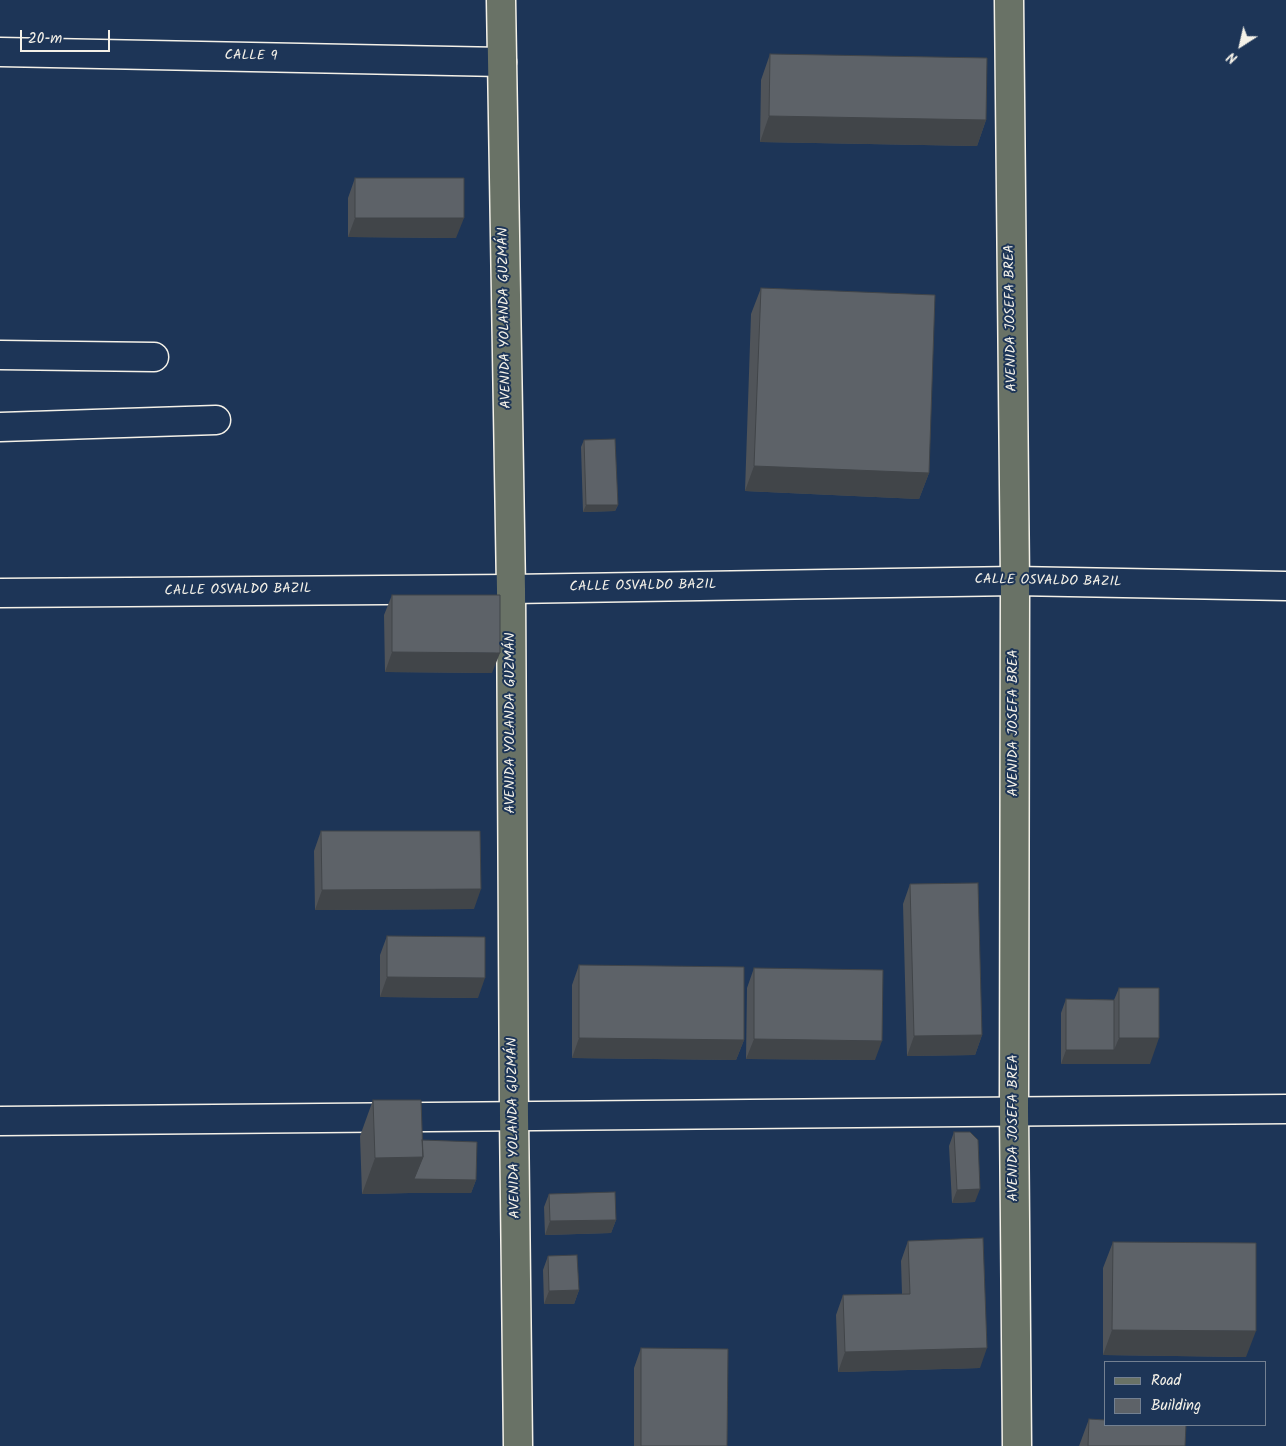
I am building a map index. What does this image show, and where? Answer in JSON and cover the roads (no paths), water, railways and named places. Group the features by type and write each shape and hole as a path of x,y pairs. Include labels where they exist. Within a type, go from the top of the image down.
{"main road":[{"name":"AVENIDA YOLANDA GUZMÁN","path":"501,0 511,589 518,1446"},
{"name":"AVENIDA JOSEFA BREA","path":"1009,0 1015,581 1014,1111 1016,1446"}],"street":[{"name":"CALLE 9","path":"0,52 502,62"},
{"path":"0,355 154,357"},
{"path":"0,427 216,420"},
{"name":"CALLE OSVALDO BAZIL","path":"0,593 511,589 1015,581 1286,586"},
{"path":"0,1121 1286,1108"}]}
